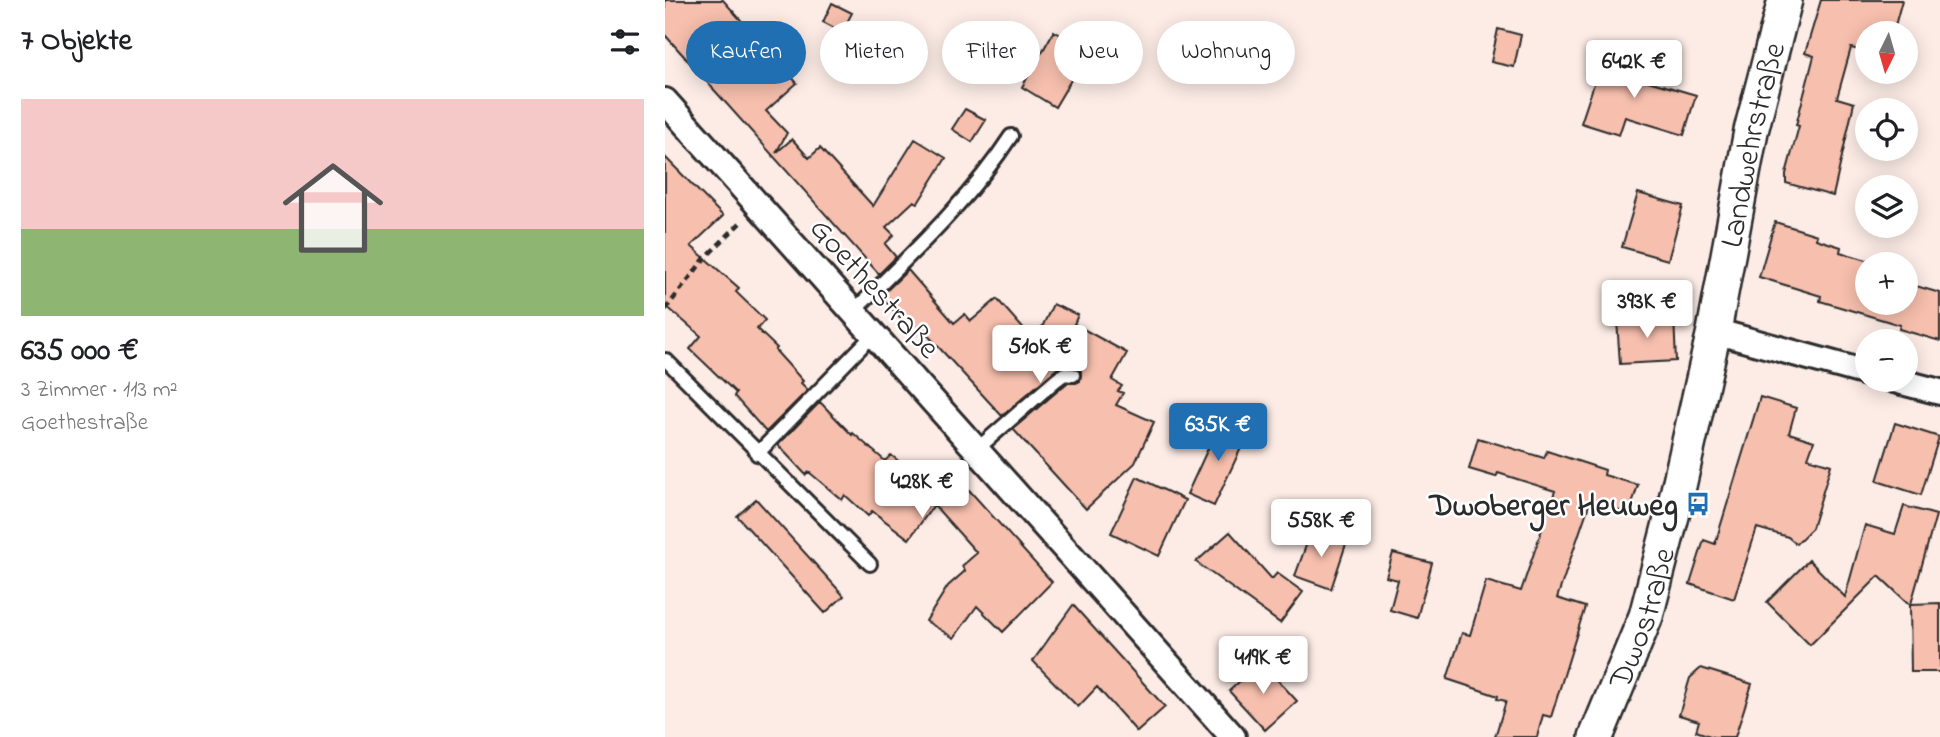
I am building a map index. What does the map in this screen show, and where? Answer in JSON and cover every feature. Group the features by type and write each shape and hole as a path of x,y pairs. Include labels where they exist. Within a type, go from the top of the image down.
{"street":[{"name":"Landwehrstraße","path":"1714,331 1751,131 1785,0"},
{"name":"Goethestraße","path":"665,101 1233,737"},
{"path":"1714,331 1855,370"},
{"name":"Dwostraße","path":"1597,737 1646,616 1674,508 1714,331"},
{"path":"1918,386 1940,392"}],"lane":[{"path":"853,312 960,204 989,170 1011,136"},
{"path":"757,454 873,335"},
{"path":"666,360 757,454 870,564"},
{"path":"976,450 1064,374 1073,375"}],"path":[{"path":"665,310 705,258 758,205"}],"building":[{"path":"665,0 723,0 742,21 686,21 686,58 665,35"},
{"path":"1821,0 1902,0 1896,21 1855,21 1855,49 1851,48 1837,98 1854,103 1833,196 1786,183 1799,126 1796,125 1814,56 1805,53"},
{"path":"832,3 852,13 848,21 823,21"},
{"path":"1498,29 1521,35 1514,67 1491,62"},
{"path":"1054,31 1054,84 1069,84 1055,107 1022,87 1024,84 1040,84 1040,56"},
{"path":"1604,54 1642,66 1638,78 1696,95 1684,135 1625,117 1619,135 1581,123"},
{"path":"709,84 796,84 766,111 787,133 776,153 792,139 809,158 820,148 873,206 915,139 946,158 918,203 914,201 886,227 894,235 885,244 896,257 879,274"},
{"path":"965,109 986,120 972,142 952,129"},
{"path":"665,157 723,216 691,246 739,288 736,292 765,320 757,329 777,348 775,350 808,390 766,432 734,396 736,393 690,349 701,336 665,305"},
{"path":"1638,193 1683,206 1668,260 1622,247"},
{"path":"1775,222 1817,235 1816,239 1841,247 1840,252 1855,256 1855,312 1820,301 1821,296 1759,277"},
{"path":"908,270 954,323 965,314 971,321 997,299 1035,342 1053,304 1078,315 1074,324 1127,353 1112,380 1122,386 1118,391 1123,393 1116,405 1154,422 1135,463 1086,509 1013,429 1067,383 1080,381 1081,371 1074,366 1059,367 1002,416 922,329 915,335 881,296"},
{"path":"1918,287 1940,293 1940,341 1918,335 1918,329 1899,329 1900,325 1867,315 1918,315"},
{"path":"1674,317 1676,361 1620,364 1617,320"},
{"path":"1760,397 1796,408 1789,433 1814,441 1808,458 1831,465 1812,528 1796,544 1788,537 1757,528 1734,599 1690,584 1704,540 1715,544"},
{"path":"820,402 852,435 853,433 885,461 891,455 957,501 969,490 1052,582 1003,632 977,606 954,638 926,621 948,586 965,571 962,566 977,553 934,505 909,539 872,511 868,516 845,495 842,500 809,472 806,475 778,445"},
{"path":"1221,420 1248,433 1214,506 1187,494"},
{"path":"1895,423 1939,437 1921,495 1877,481"},
{"path":"1478,438 1544,458 1547,451 1605,470 1604,475 1638,485 1629,514 1590,502 1557,598 1585,607 1551,717 1543,715 1537,737 1495,737 1506,701 1447,679 1462,633 1470,635 1486,581 1521,591 1555,491 1498,473 1496,477 1469,469"},
{"path":"1137,477 1185,500 1159,556 1111,533"},
{"path":"756,499 844,596 825,613 737,516"},
{"path":"1904,506 1936,515 1911,604 1940,603 1940,672 1911,672 1910,605 1879,576 1810,645 1767,602 1809,560 1845,597 1865,525 1895,534"},
{"path":"1312,529 1347,541 1331,589 1295,576"},
{"path":"1230,532 1272,579 1277,573 1303,592 1280,623 1196,562"},
{"path":"1393,553 1432,563 1417,618 1390,610 1398,580 1386,577"},
{"path":"1073,605 1165,707 1137,732 1097,687 1078,707 1033,661"},
{"path":"1261,662 1297,701 1265,730 1229,691"},
{"path":"1701,668 1752,684 1735,737 1713,737 1696,731 1699,721 1679,715 1690,678"}],"place":[{"name":"Dwoberger Heuweg","path":"1698,504"}]}
